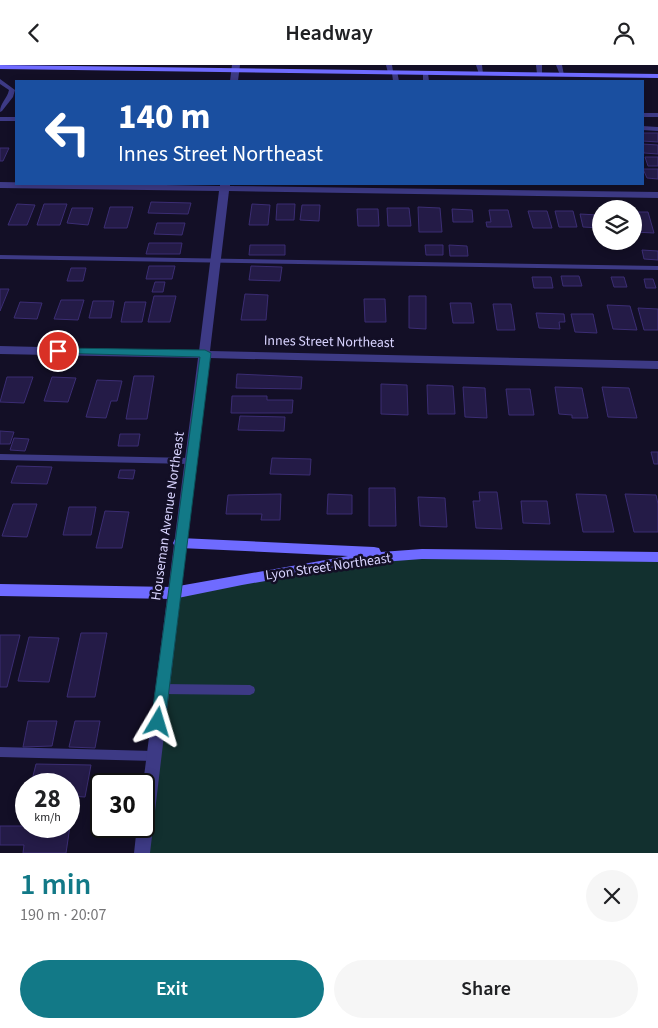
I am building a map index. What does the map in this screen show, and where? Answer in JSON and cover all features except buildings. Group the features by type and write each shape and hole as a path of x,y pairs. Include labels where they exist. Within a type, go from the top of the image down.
{"main road":[{"path":"0,67 235,67 392,73 425,77 480,69 540,70 551,78 562,74 658,76"},
{"path":"180,543 422,554"},
{"name":"Lyon Street Northeast","path":"0,590 173,593 242,579 360,560 422,554 658,557"}],"street":[{"path":"234,80 235,67"},
{"path":"0,185 225,186 658,195"},
{"name":"Houseman Avenue Northeast","path":"142,853 225,186"},
{"name":"Innes Street Northeast","path":"0,350 205,353 658,365"}],"lane":[{"path":"559,65 562,74"},
{"path":"0,81 12,90 10,97 0,110"},
{"path":"644,115 658,115"},
{"path":"0,119 15,119"},
{"path":"644,128 658,129"},
{"path":"0,257 658,268"},
{"path":"0,457 191,461"},
{"path":"162,689 250,690"},
{"path":"0,752 154,756"}],"green space":[{"path":"658,557 658,853 142,853 144,838 155,838 155,773 152,773 173,593 369,558"}],"route":[{"path":"58,351 205,353 158,722"}]}
